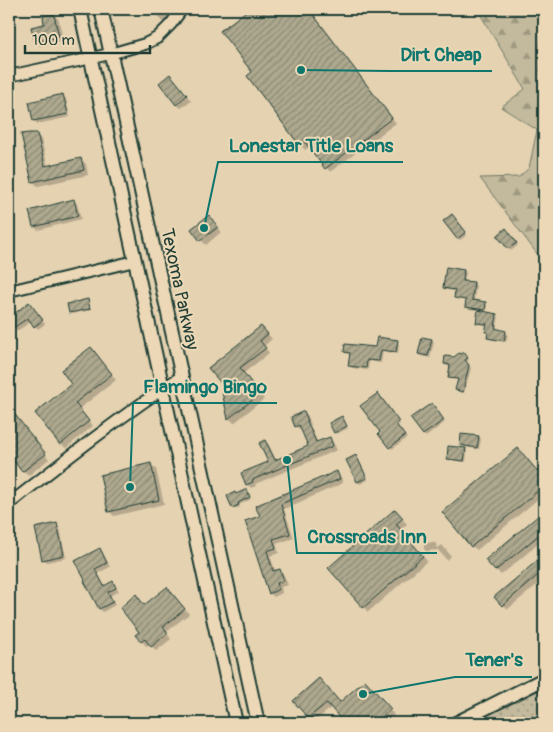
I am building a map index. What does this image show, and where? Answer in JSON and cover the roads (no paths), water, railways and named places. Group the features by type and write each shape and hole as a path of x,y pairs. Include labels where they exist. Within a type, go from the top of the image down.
{"main road":[{"path":"80,9 236,723"},
{"name":"Texoma Parkway","path":"101,9 258,723"},
{"path":"456,723 544,680"}],"street":[{"path":"9,76 110,54 145,44 157,38 182,9"},
{"path":"9,291 135,261"},
{"path":"9,504 104,431 182,376"}],"place":[{"name":"Dirt Cheap","path":"301,70"},
{"name":"Lonestar Title Loans","path":"204,228"},
{"name":"Crossroads Inn","path":"287,460"},
{"name":"Flamingo Bingo","path":"130,487"},
{"name":"Tener's","path":"363,694"}]}
